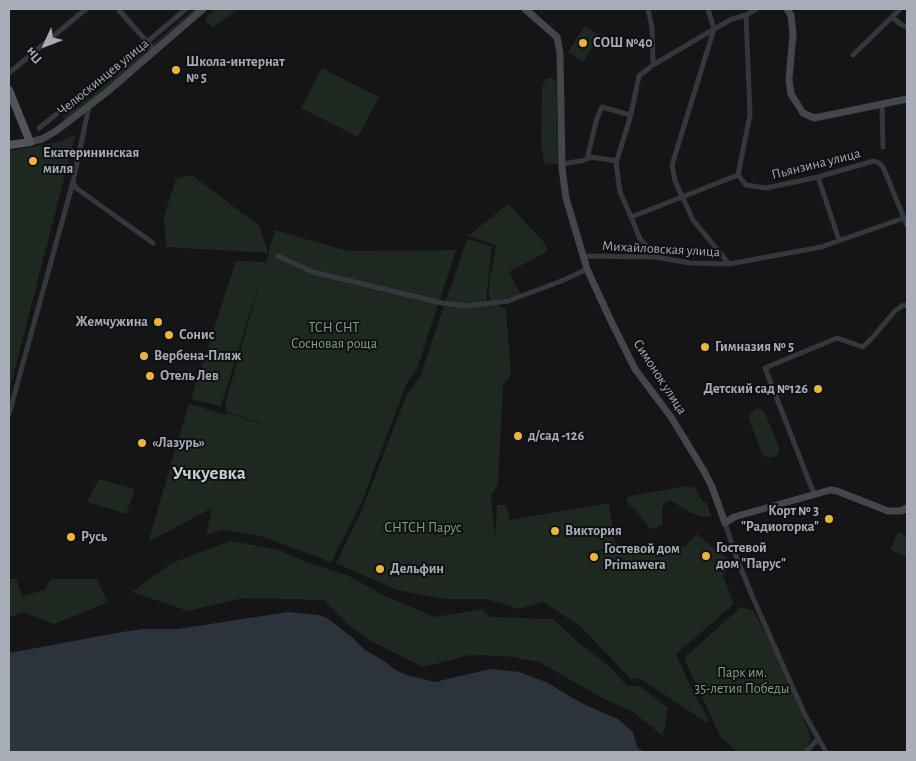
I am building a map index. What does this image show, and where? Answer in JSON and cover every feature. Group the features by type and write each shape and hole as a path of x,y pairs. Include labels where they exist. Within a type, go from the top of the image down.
{"main road":[{"path":"9,90 30,142"},
{"name":"Челюскинцев улица","path":"9,145 30,142"}],"street":[{"path":"9,72 86,9"},
{"path":"118,9 155,51"},
{"path":"39,128 186,9"},
{"name":"Челюскинцев улица","path":"30,142 42,139 56,131 89,106 203,9"},
{"name":"Симонок улица","path":"525,9 557,37 560,53 562,164 566,198 587,269 635,369 671,417 712,487 753,598 805,715 826,752"},
{"path":"648,9 652,27 653,65"},
{"path":"708,9 714,29 672,165 682,197 693,220 729,264"},
{"path":"656,257 640,238 620,192 616,162 639,76 653,65 714,29 757,9"},
{"path":"787,9 791,15 793,34 789,79 791,94 803,113 814,118 907,99"},
{"path":"853,55 900,9"},
{"path":"631,217 738,175 750,115 746,15"},
{"path":"892,17 907,27"},
{"path":"882,104 883,148"},
{"path":"9,414 73,182 89,106"},
{"path":"587,159 597,118 602,107 630,115"},
{"path":"562,164 591,157 616,162"},
{"name":"Пьянзина улица","path":"738,175 746,185 766,188 818,177 874,161 883,167 904,218"},
{"path":"818,177 839,240"},
{"path":"73,182 76,188 88,198 153,243"},
{"path":"904,218 907,225"},
{"name":"Михайловская улица","path":"583,256 656,257 690,263 729,264 822,246 904,218"},
{"path":"278,256 322,275 442,303 466,306 508,301 564,280 587,269"},
{"path":"814,494 765,368 837,338 863,346 895,311 902,306 907,306"},
{"path":"725,523 734,517 830,490 888,511 901,511 907,508"},
{"path":"806,752 818,739"}],"green space":[{"path":"194,9 200,9 65,123 63,116 89,98"},
{"path":"216,9 238,9 213,28 208,22 206,23 206,17"},
{"path":"585,26 600,36 583,62 568,52"},
{"path":"322,68 379,97 358,137 301,108"},
{"path":"546,79 556,80 558,164 545,165 541,145 542,88"},
{"path":"70,136 75,136 9,392 9,151 58,142"},
{"name":"ТСН СНТ Сосновая роща","path":"192,175 259,226 268,252 275,230 347,251 456,250 417,369 407,383 361,504 331,562 260,536 221,530 206,535 212,508 148,542 189,404 227,415 228,413 325,447 226,411 226,401 264,267 221,406 191,399 236,261 266,262 269,253 166,247 164,216 176,179"},
{"path":"508,204 543,241 548,251 509,272 521,295 491,301 489,285 496,245 468,236"},
{"name":"СНТСН Парус","path":"467,239 492,246 486,301 506,309 511,375 503,385 498,485 491,495 495,539 497,505 506,505 510,520 609,503 616,547 571,555 623,548 626,551 685,546 697,534 727,559 730,564 723,576 734,604 676,654 709,721 706,722 641,679 630,678 580,626 543,602 519,609 487,599 443,599 397,590 336,563 361,512 407,394 420,377"},
{"path":"757,408 764,411 779,447 778,454 772,457 766,457 762,453 748,417"},
{"path":"99,479 135,489 126,514 87,502"},
{"path":"685,486 688,489 694,486 702,501 707,503 711,516 705,517 691,513 670,500 664,504 662,510 662,525 653,529 649,528 627,502 627,497"},
{"path":"898,532 907,536 907,557 890,550"},
{"path":"230,541 277,549 303,561 347,575 385,596 435,617 482,609 490,617 553,619 610,667 627,686 639,686 668,708 663,736 633,712 604,699 539,662 505,656 470,655 423,667 371,641 347,624 324,600 243,598 188,611 132,592 172,563"},
{"path":"9,579 16,579 22,596 45,590 51,579 97,579 108,602 54,624 23,612 9,617"},
{"name":"Парк им. 35-летия Победы","path":"741,607 753,610 782,663 811,739 804,752 738,752 721,738 684,658"}],"shaded area":[{"path":"288,612 319,615 327,618 365,650 395,670 407,675 435,682 490,669 519,672 546,682 583,704 618,719 633,732 637,747 644,752 9,752 9,653 122,632 144,629 178,629"}],"place":[{"name":"СОШ №40","path":"583,43"},
{"name":"Школа-интернат № 5","path":"176,70"},
{"name":"Екатерининская миля","path":"33,161"},
{"name":"Жемчужина","path":"158,322"},
{"name":"Сонис","path":"169,335"},
{"name":"Гимназия № 5","path":"705,347"},
{"name":"Вербена-Пляж","path":"144,356"},
{"name":"Отель Лев","path":"150,376"},
{"name":"Детский сад №126","path":"818,389"},
{"name":"д/сад -126","path":"518,436"},
{"name":"«Лазурь»","path":"142,443"},
{"name":"Корт № 3 \"Радиогорка\"","path":"829,519"},
{"name":"Виктория","path":"555,531"},
{"name":"Русь","path":"71,537"},
{"name":"Гостевой дом \"Парус\"","path":"706,556"},
{"name":"Гостевой дом Primawera","path":"594,557"},
{"name":"Дельфин","path":"380,569"}],"district":[{"name":"Учкуевка","path":"209,473"}]}
